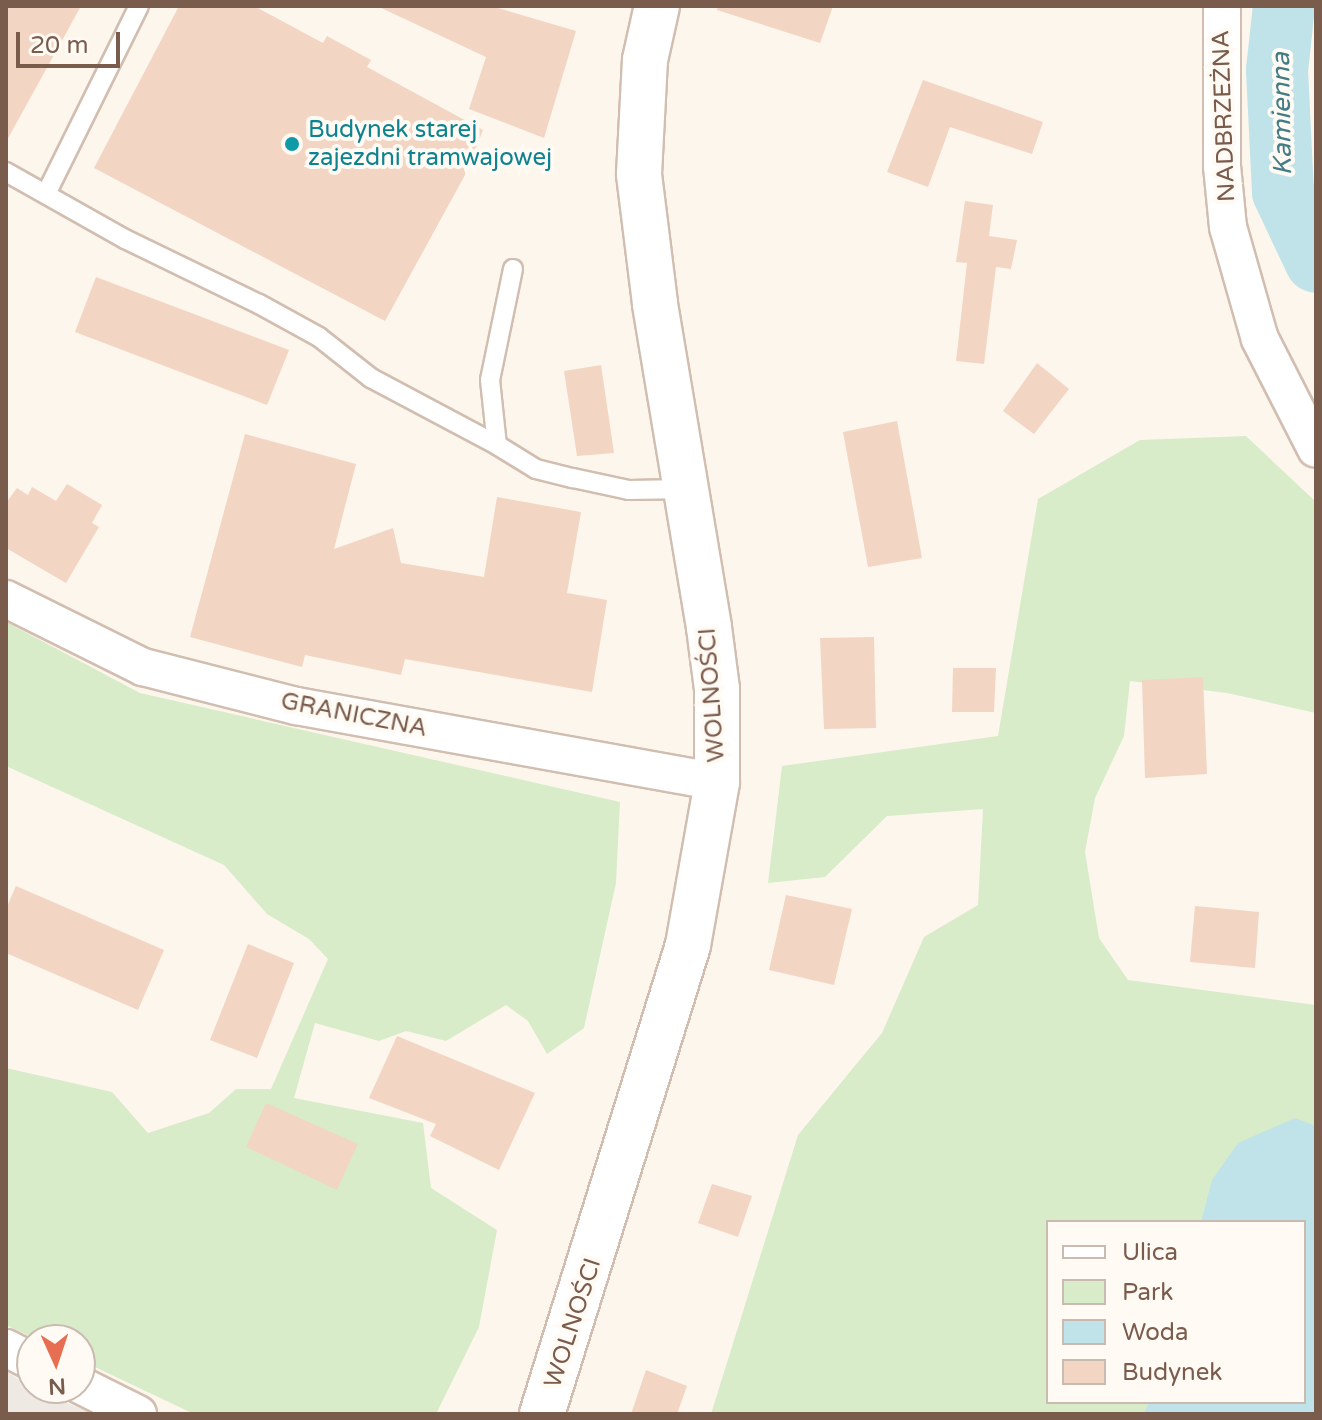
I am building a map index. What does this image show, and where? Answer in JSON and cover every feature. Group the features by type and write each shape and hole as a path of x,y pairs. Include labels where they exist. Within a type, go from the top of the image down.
{"street":[{"name":"WOLNOŚCI","path":"542,1414 688,945 717,782 717,689 655,303 639,174 645,60 657,6"},
{"name":"NADBRZEŻNA","path":"1222,6 1222,166 1228,227 1260,339 1316,449"},
{"name":"GRANICZNA","path":"6,599 158,671 296,706 717,782"},
{"path":"96,1393 138,1414"}],"lane":[{"path":"46,194 139,6"},
{"path":"6,172 271,310 319,337 371,378 536,469 629,490 687,489"},
{"path":"497,445 490,380 513,269"}],"shaded area":[{"path":"6,1371 16,1378 16,1404 70,1404 93,1414 6,1414"}],"green space":[{"path":"1246,436 1316,502 1316,713 1227,693 1130,681 1124,736 1095,798 1085,852 1099,938 1128,980 1316,1005 1316,1414 711,1414 798,1135 882,1033 924,937 978,905 983,809 887,816 825,877 768,883 782,766 998,736 1038,499 1140,440"},
{"path":"6,622 140,693 620,802 616,883 584,1028 547,1054 528,1021 506,1005 446,1041 406,1031 379,1041 315,1023 294,1098 423,1123 431,1188 497,1230 479,1327 436,1414 194,1414 96,1368 96,1324 16,1324 16,1330 6,1325 6,1068 112,1092 148,1133 209,1113 236,1089 271,1089 328,959 309,939 267,914 224,865 6,766"}],"water":[{"path":"1295,1118 1316,1126 1316,1414 1144,1414 1148,1404 1306,1404 1306,1220 1202,1220 1212,1180 1238,1143"}],"building":[{"path":"6,6 81,6 6,142"},
{"name":"Budynek starej zajezdni tramwajowej","path":"179,6 254,6 323,43 327,36 371,60 367,67 483,130 465,175 385,321 94,168"},
{"path":"377,6 491,6 576,31 544,138 469,109 486,57"},
{"path":"718,6 833,6 820,43 717,10"},
{"path":"923,80 1043,122 1032,154 950,127 928,187 887,172"},
{"path":"965,201 993,205 989,236 1017,240 1011,269 996,267 984,364 956,361 967,263 956,262"},
{"path":"96,277 289,350 267,405 75,332"},
{"path":"1037,363 1069,389 1034,434 1003,411"},
{"path":"601,365 614,453 577,456 564,371"},
{"path":"897,421 922,558 868,567 843,432"},
{"path":"245,434 356,464 334,549 393,528 401,563 484,577 497,497 581,512 567,593 607,600 592,692 405,659 401,675 305,655 302,667 190,637"},
{"path":"67,484 102,505 92,523 99,527 66,583 6,548 6,503 17,488 28,495 32,487 56,501"},
{"path":"874,637 876,728 824,729 820,638"},
{"path":"953,668 996,668 994,712 952,712"},
{"path":"1203,677 1207,774 1145,778 1142,680"},
{"path":"16,886 164,950 138,1010 6,953 6,909"},
{"path":"786,895 852,909 834,985 769,970"},
{"path":"1195,906 1259,912 1255,968 1190,962"},
{"path":"248,944 294,963 257,1058 210,1040"},
{"path":"397,1036 535,1093 499,1170 430,1136 436,1124 369,1098"},
{"path":"266,1103 358,1144 337,1190 246,1147"},
{"path":"712,1184 752,1196 738,1237 698,1223"},
{"path":"646,1370 687,1386 677,1414 631,1414"}],"waterway":[{"name":"Kamienna","path":"1284,6 1277,70 1283,192 1316,262"}],"place":[{"name":"Budynek starej zajezdni tramwajowej","path":"292,144"}]}
